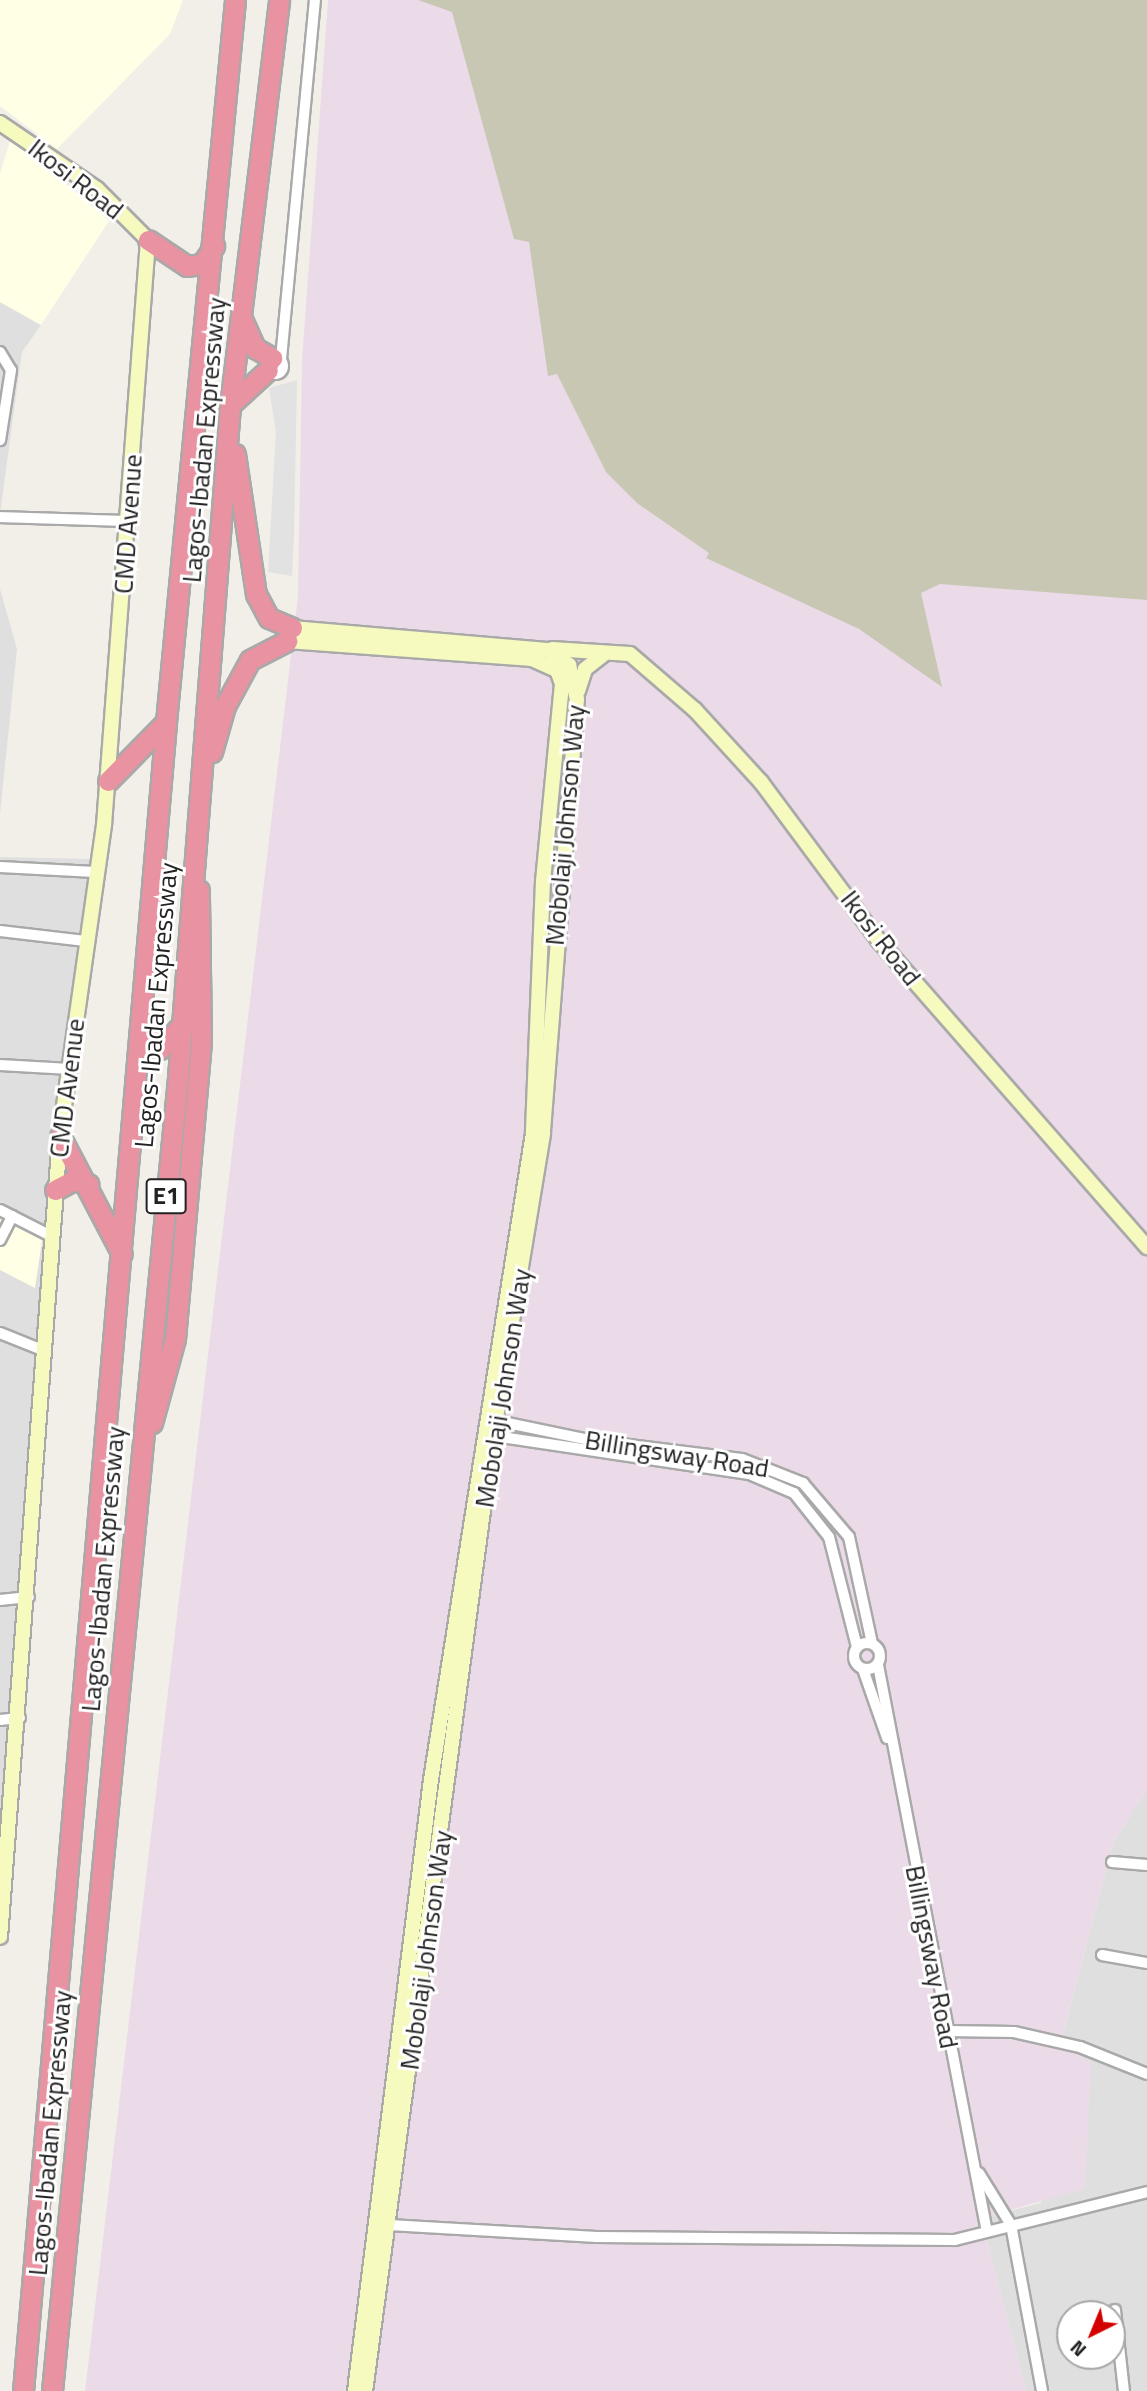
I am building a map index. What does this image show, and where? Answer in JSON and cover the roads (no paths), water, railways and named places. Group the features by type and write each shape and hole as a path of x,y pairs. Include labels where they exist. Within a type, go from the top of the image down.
{"highway":[{"name":"Lagos-Ibadan Expressway","path":"23,2391 124,1269 166,722 215,242 235,0"},
{"name":"Lagos-Ibadan Expressway","path":"52,2391 201,790 230,406 279,0"},
{"path":"148,240 194,267 215,242"},
{"path":"201,790 237,680 263,648 290,635 269,618 256,594 230,406 273,362 256,348 242,317"},
{"path":"108,781 166,722"},
{"path":"106,1459 139,1453 169,1371 176,1326 201,1041 203,945 193,864"},
{"path":"143,1010 145,1037 155,1048 166,1046 179,1028"},
{"path":"60,1136 115,1236 124,1269"},
{"path":"55,1190 74,1180 88,1184"}],"street":[{"path":"273,362 314,0"},
{"name":"Ikosi Road","path":"0,123 97,189 148,240"},
{"name":"CMD Avenue","path":"0,1937 29,1597 55,1190 85,941 108,781 148,240"},
{"path":"0,352 11,370 0,440"},
{"path":"0,517 129,521"},
{"path":"290,635 537,648 553,655"},
{"path":"290,635 553,655"},
{"path":"574,675 604,653"},
{"name":"Ikosi Road","path":"553,655 604,653 638,658 735,750 879,941 1147,1247"},
{"name":"Mobolaji Johnson Way","path":"355,2391 431,1780 488,1435 543,1134 577,699 574,675 553,655"},
{"name":"Mobolaji Johnson Way","path":"491,1419 533,1133 543,894 574,675"},
{"path":"0,867 95,872"},
{"path":"0,931 85,941"},
{"path":"0,1065 70,1069"},
{"path":"0,1210 53,1237"},
{"path":"0,1240 12,1216"},
{"path":"0,1333 45,1351"},
{"name":"Billingsway Road","path":"491,1419 589,1440 742,1459 803,1483 849,1537 872,1643"},
{"name":"Mobolaji Johnson Way","path":"365,2391 389,2225 488,1435"},
{"name":"Billingsway Road","path":"488,1435 749,1474 794,1493 829,1537 857,1647"},
{"path":"0,1600 29,1597"},
{"path":"872,1643 881,1653 878,1665 863,1669 854,1660 857,1647 872,1643"},
{"name":"Billingsway Road","path":"878,1665 890,1744 946,2031 978,2171 987,2232"},
{"name":"Billingsway Road","path":"863,1669 890,1744"},
{"path":"0,1720 20,1718"},
{"path":"1112,1861 1147,1865"},
{"path":"1102,1955 1147,1963"},
{"path":"946,2031 1014,2032 1080,2047 1147,2074"},
{"name":"Billingsway Road","path":"978,2171 1011,2225 1042,2391"},
{"path":"389,2225 772,2241 955,2240 1147,2192"},
{"path":"1122,2370 1124,2391"}]}
